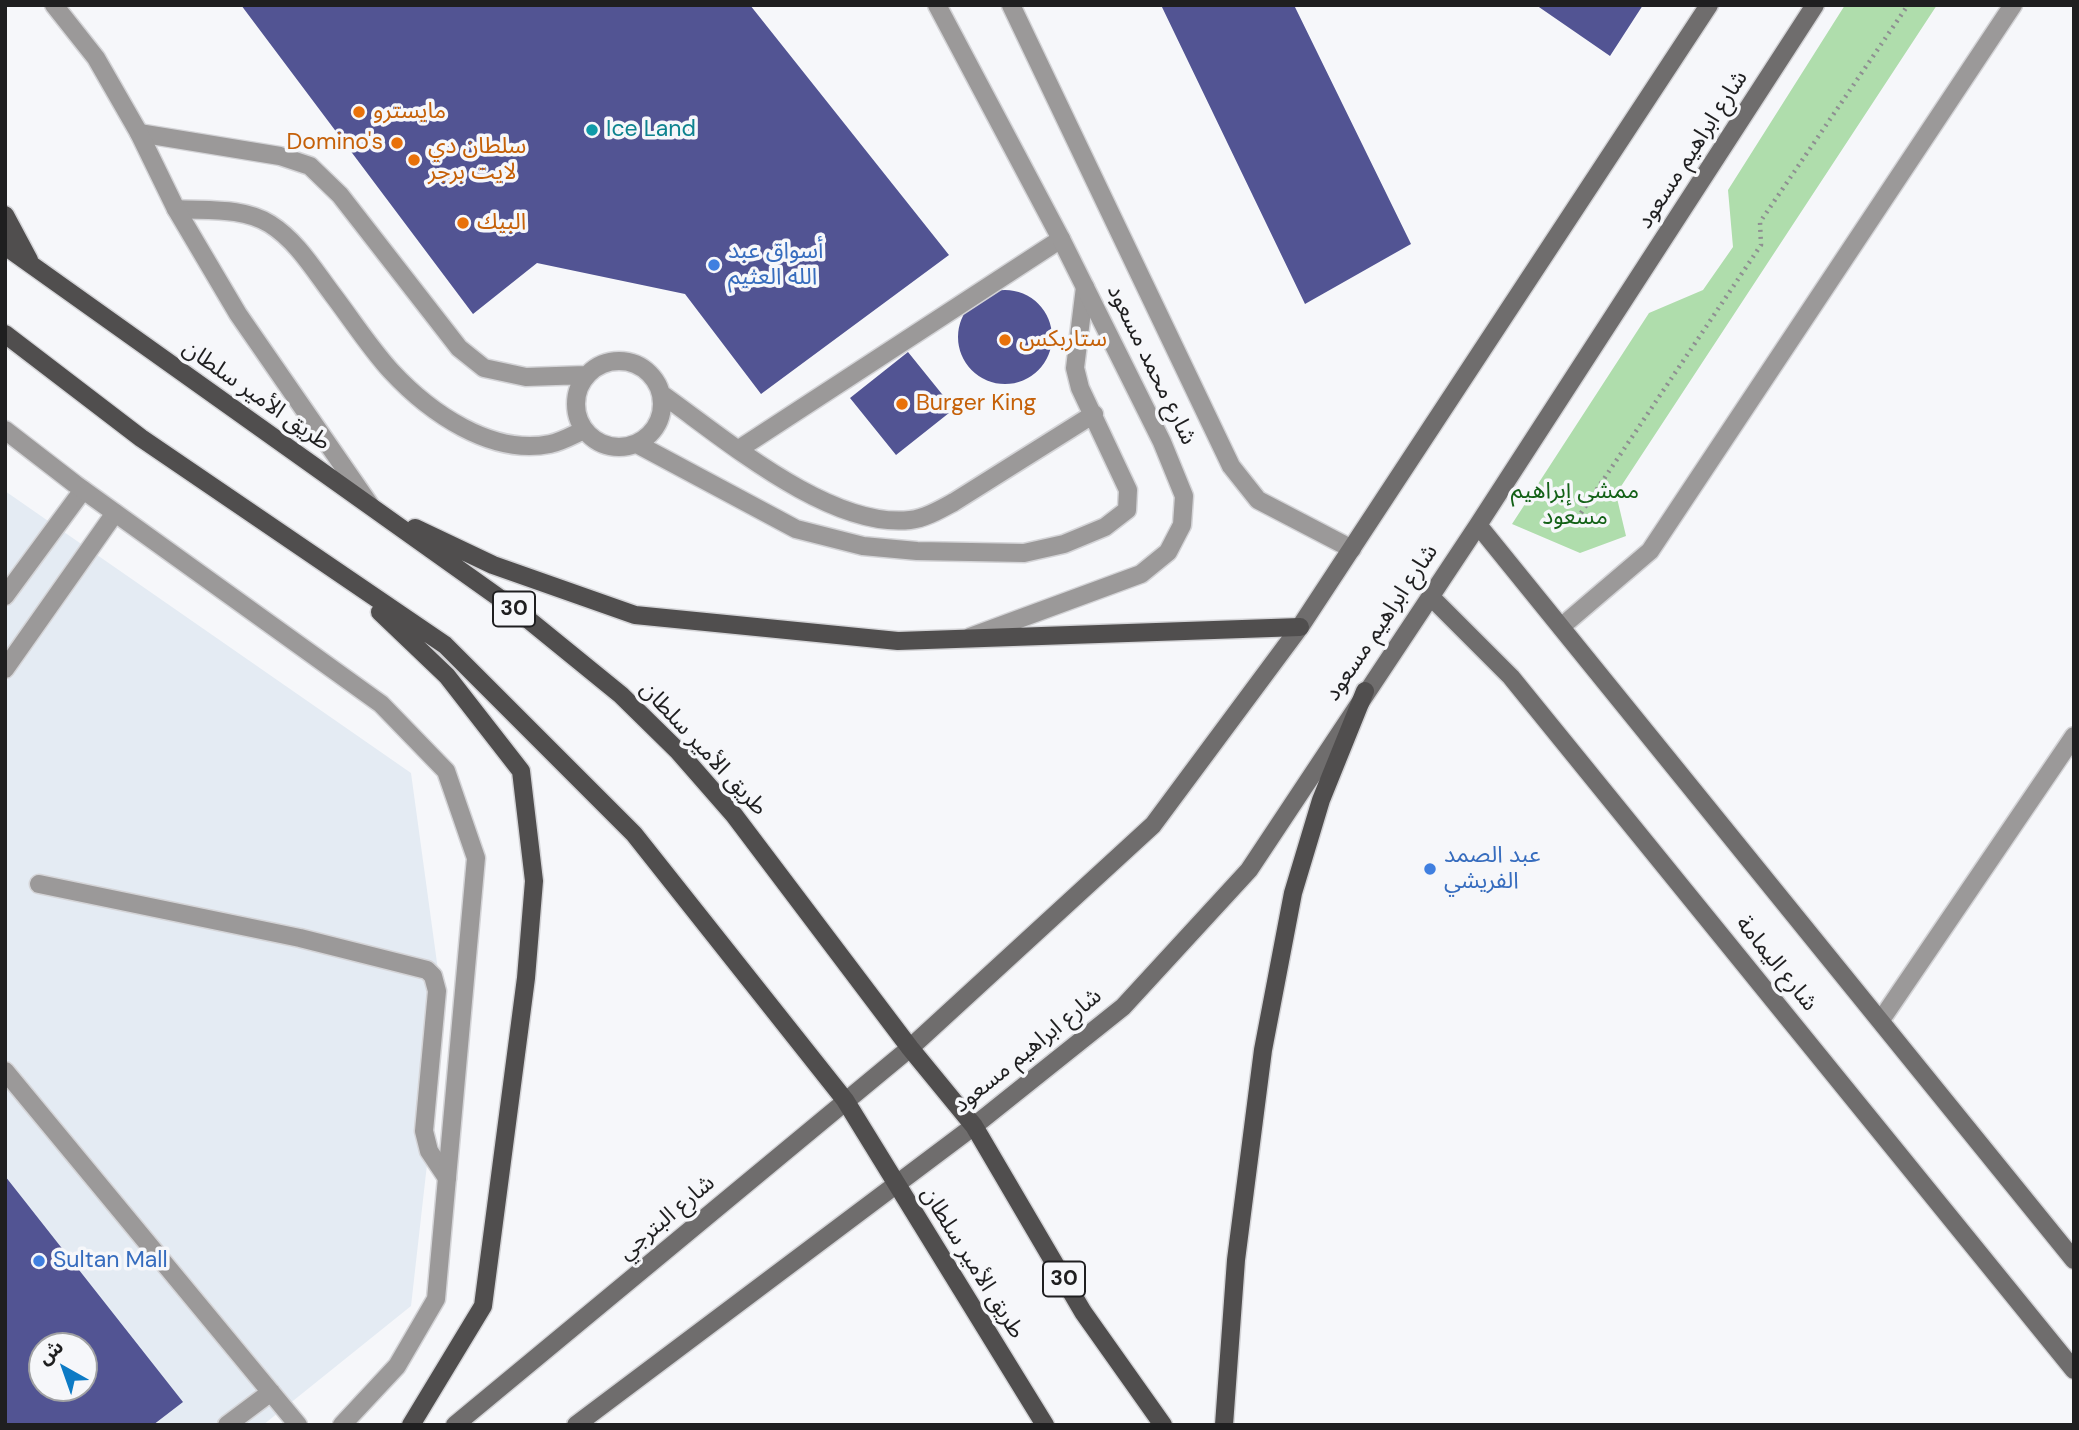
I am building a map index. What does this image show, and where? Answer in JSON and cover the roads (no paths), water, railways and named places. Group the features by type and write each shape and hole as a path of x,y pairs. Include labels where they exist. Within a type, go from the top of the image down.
{"main road":[{"path":"910,1048 1153,825 1300,627 1709,5"},
{"name":"شارع ابراهيم مسعود","path":"894,1185 974,1126 1123,1007 1249,870 1365,691 1431,597 1815,5"},
{"path":"5,215 30,263"},
{"name":"طريق الأمير سلطان","path":"5,246 519,612 621,695 678,751 734,815 910,1048 974,1126 1083,1312 1163,1425"},
{"name":"طريق الأمير سلطان","path":"5,334 141,438 444,645 634,834 845,1100 894,1185 1045,1425"},
{"path":"372,508 492,565 635,615 851,638 962,640 1300,627"},
{"name":"شارع اليمامة","path":"1478,525 2074,1260"},
{"path":"344,578 447,676 520,771 534,881 526,978 483,1306 411,1425"},
{"name":"شارع اليمامة","path":"1431,597 1511,677 2074,1370"},
{"path":"1224,1425 1236,1261 1263,1051 1293,892 1321,800 1365,691"},
{"name":"شارع البترجي","path":"455,1425 910,1048"},
{"path":"576,1425 894,1185"}],"street":[{"path":"54,5 96,58 139,133 176,209 238,314 372,508"},
{"name":"شارع محمد مسعود","path":"937,5 1061,239 1175,468 1184,496 1182,525 1168,552 1141,574 962,640"},
{"name":"شارع محمد مسعود","path":"1011,5 1231,466 1258,500 1352,549"},
{"path":"1561,627 1650,551 2013,5"},
{"path":"139,133 280,156 310,166 341,195 459,348 484,368 526,377 586,375"},
{"path":"176,209 242,212 268,223 292,240 391,371 424,401 464,427 496,442 528,446 552,444 584,430"},
{"path":"739,449 1061,239"},
{"path":"637,444 796,529 827,539 917,551 1024,553 1064,544 1105,527 1127,510 1128,490 1080,388 1075,368 1085,288"},
{"path":"621,360 640,365 655,377 663,395 662,415 653,432 637,444 618,448 599,443 584,430 576,412 577,392 586,375 602,363 621,360"},
{"path":"663,395 792,485 839,508 878,519 910,520 933,513 1094,414"},
{"path":"5,430 114,513 381,704 446,771 476,858 436,1299 397,1366 342,1425"},
{"path":"5,596 83,490"},
{"path":"5,669 114,513"},
{"path":"1881,1020 2074,736"},
{"path":"39,884 300,938 427,970 433,976 437,991 425,1142 447,1178"},
{"path":"5,1072 298,1425"},
{"path":"227,1425 271,1392"}],"place":[{"name":"مايسترو","path":"359,112"},
{"name":"Ice Land","path":"592,130"},
{"name":"Domino's","path":"397,143"},
{"name":"سلطان دي لايت برجر","path":"414,160"},
{"name":"البيك","path":"463,223"},
{"name":"أسواق عبد الله العثيم","path":"714,265"},
{"name":"ستاربكس","path":"1005,340"},
{"name":"Burger King","path":"902,404"},
{"name":"عبد الصمد الفريشي","path":"1430,869"},
{"name":"Sultan Mall","path":"39,1261"}],"park label":[{"name":"ممشى إبراهيم مسعود","path":"1575,505"}]}
